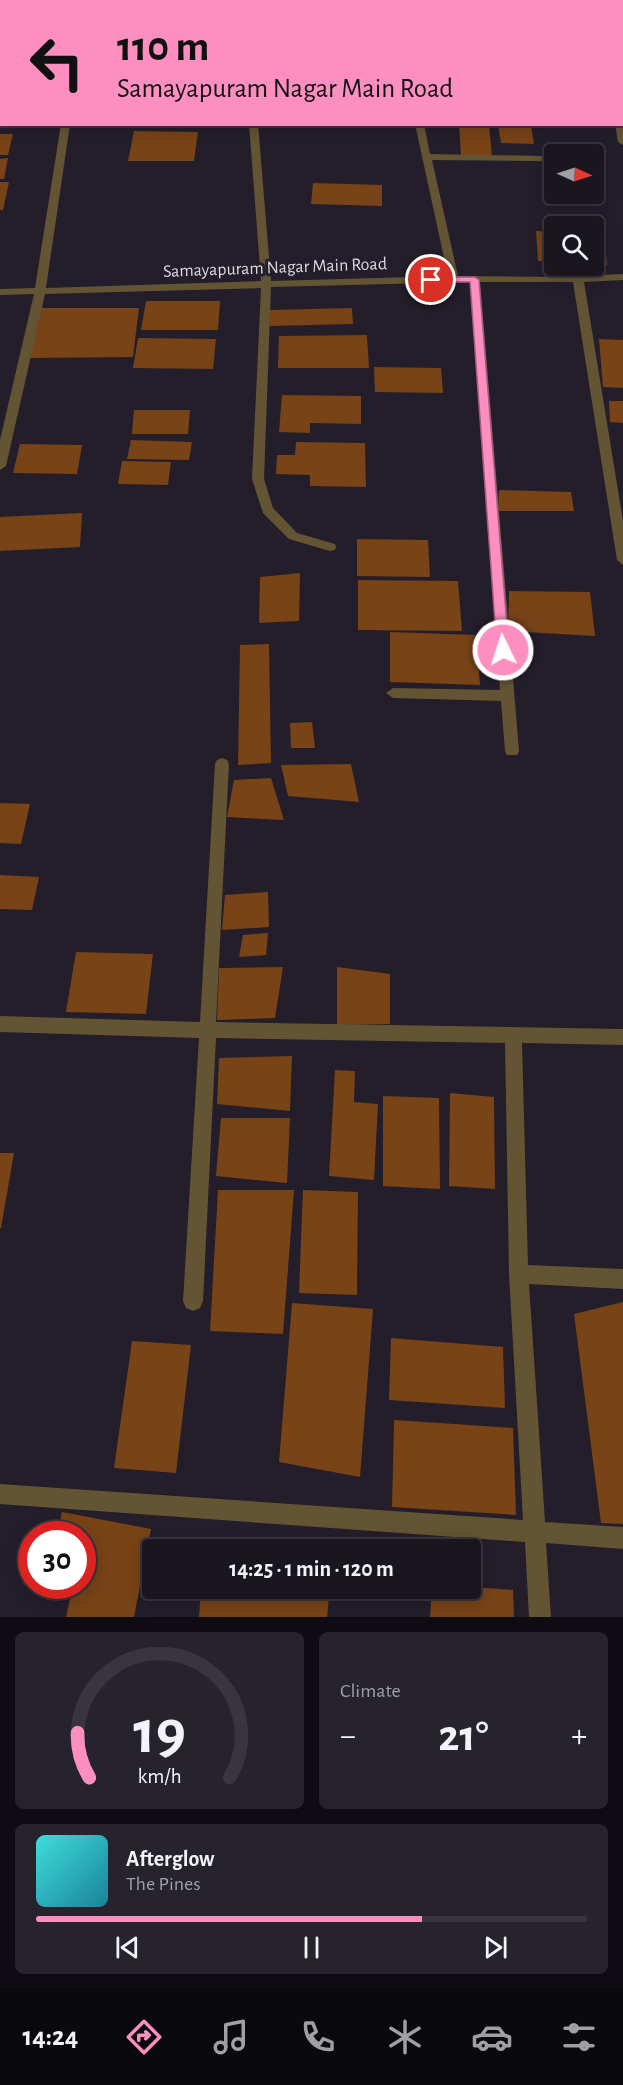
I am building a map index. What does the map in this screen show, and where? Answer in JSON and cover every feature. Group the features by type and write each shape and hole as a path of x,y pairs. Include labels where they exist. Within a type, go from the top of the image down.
{"street":[{"path":"0,466 40,292 66,126"},
{"path":"253,126 266,284 258,479 267,510 293,536 330,547"},
{"path":"418,126 454,279"},
{"path":"619,126 623,142"},
{"path":"426,157 541,158"},
{"name":"Samayapuram Nagar Main Road","path":"0,292 454,279 623,277"},
{"path":"578,279 623,560"},
{"path":"475,280 513,752"},
{"path":"393,693 507,696"},
{"path":"193,1301 222,764"},
{"path":"0,1024 623,1037"},
{"path":"513,1035 519,1274 540,1617"},
{"path":"519,1274 623,1279"},
{"path":"0,1494 623,1538"}],"building":[{"path":"459,126 489,126 492,156 461,155"},
{"path":"498,126 531,126 534,144 501,143"},
{"path":"134,131 198,132 194,161 128,161"},
{"path":"0,134 13,134 8,155 0,155"},
{"path":"8,158 4,179 0,179 0,159"},
{"path":"0,182 9,182 3,210 0,210"},
{"path":"313,183 382,185 382,206 311,204"},
{"path":"536,231 544,231 544,261 538,261"},
{"path":"604,234 607,265 604,265"},
{"path":"146,301 220,301 218,330 141,330"},
{"path":"40,308 139,308 133,357 29,358"},
{"path":"352,308 353,324 270,326 269,310"},
{"path":"367,335 369,368 278,368 279,336"},
{"path":"138,338 216,339 213,369 133,368"},
{"path":"599,339 623,340 623,388 603,387"},
{"path":"374,367 441,368 443,393 375,392"},
{"path":"282,395 361,396 361,424 310,423 310,433 279,432"},
{"path":"609,401 623,401 623,423 610,422"},
{"path":"134,410 190,410 188,434 132,434"},
{"path":"131,440 192,442 189,460 127,459"},
{"path":"296,442 365,443 366,487 310,486 310,475 276,474 277,455 295,455"},
{"path":"20,444 82,445 77,474 13,473"},
{"path":"122,461 171,462 168,485 118,484"},
{"path":"499,490 571,492 574,511 498,511"},
{"path":"82,513 80,547 0,551 0,517"},
{"path":"357,539 428,540 430,577 357,576"},
{"path":"300,573 299,621 259,623 260,577"},
{"path":"358,580 458,581 462,631 358,630"},
{"path":"509,591 590,592 595,636 508,631"},
{"path":"390,632 476,635 480,685 390,682"},
{"path":"269,644 271,763 238,765 240,645"},
{"path":"312,722 315,748 291,748 290,723"},
{"path":"351,764 359,802 288,796 281,765"},
{"path":"271,778 284,820 227,817 234,780"},
{"path":"0,803 30,804 21,844 0,843"},
{"path":"0,875 39,877 32,910 0,909"},
{"path":"268,892 269,927 222,930 225,895"},
{"path":"268,933 266,955 239,957 243,935"},
{"path":"76,952 153,954 146,1014 66,1012"},
{"path":"283,967 275,1018 217,1020 219,968"},
{"path":"337,967 390,974 390,1024 337,1025"},
{"path":"292,1056 290,1111 217,1104 219,1058"},
{"path":"335,1070 355,1071 354,1102 378,1104 374,1180 329,1176"},
{"path":"450,1093 494,1097 495,1189 449,1186"},
{"path":"383,1096 439,1098 440,1189 383,1186"},
{"path":"221,1118 290,1118 287,1183 216,1176"},
{"path":"0,1153 14,1153 1,1228 0,1228"},
{"path":"218,1190 294,1190 283,1334 210,1331"},
{"path":"303,1190 358,1192 357,1295 299,1293"},
{"path":"623,1302 623,1524 601,1523 574,1314"},
{"path":"292,1303 373,1309 360,1477 279,1462"},
{"path":"391,1338 503,1347 505,1408 389,1400"},
{"path":"132,1341 191,1345 176,1473 114,1468"},
{"path":"394,1420 513,1428 516,1515 392,1507"},
{"path":"62,1512 151,1529 149,1539 142,1539 142,1576 134,1617 66,1617 70,1599 96,1599 96,1521 60,1521"},
{"path":"481,1588 513,1590 514,1617 430,1617 431,1599 481,1599"},
{"path":"200,1599 329,1599 327,1617 199,1617"}],"route":[{"path":"431,280 475,280 503,650"}]}
